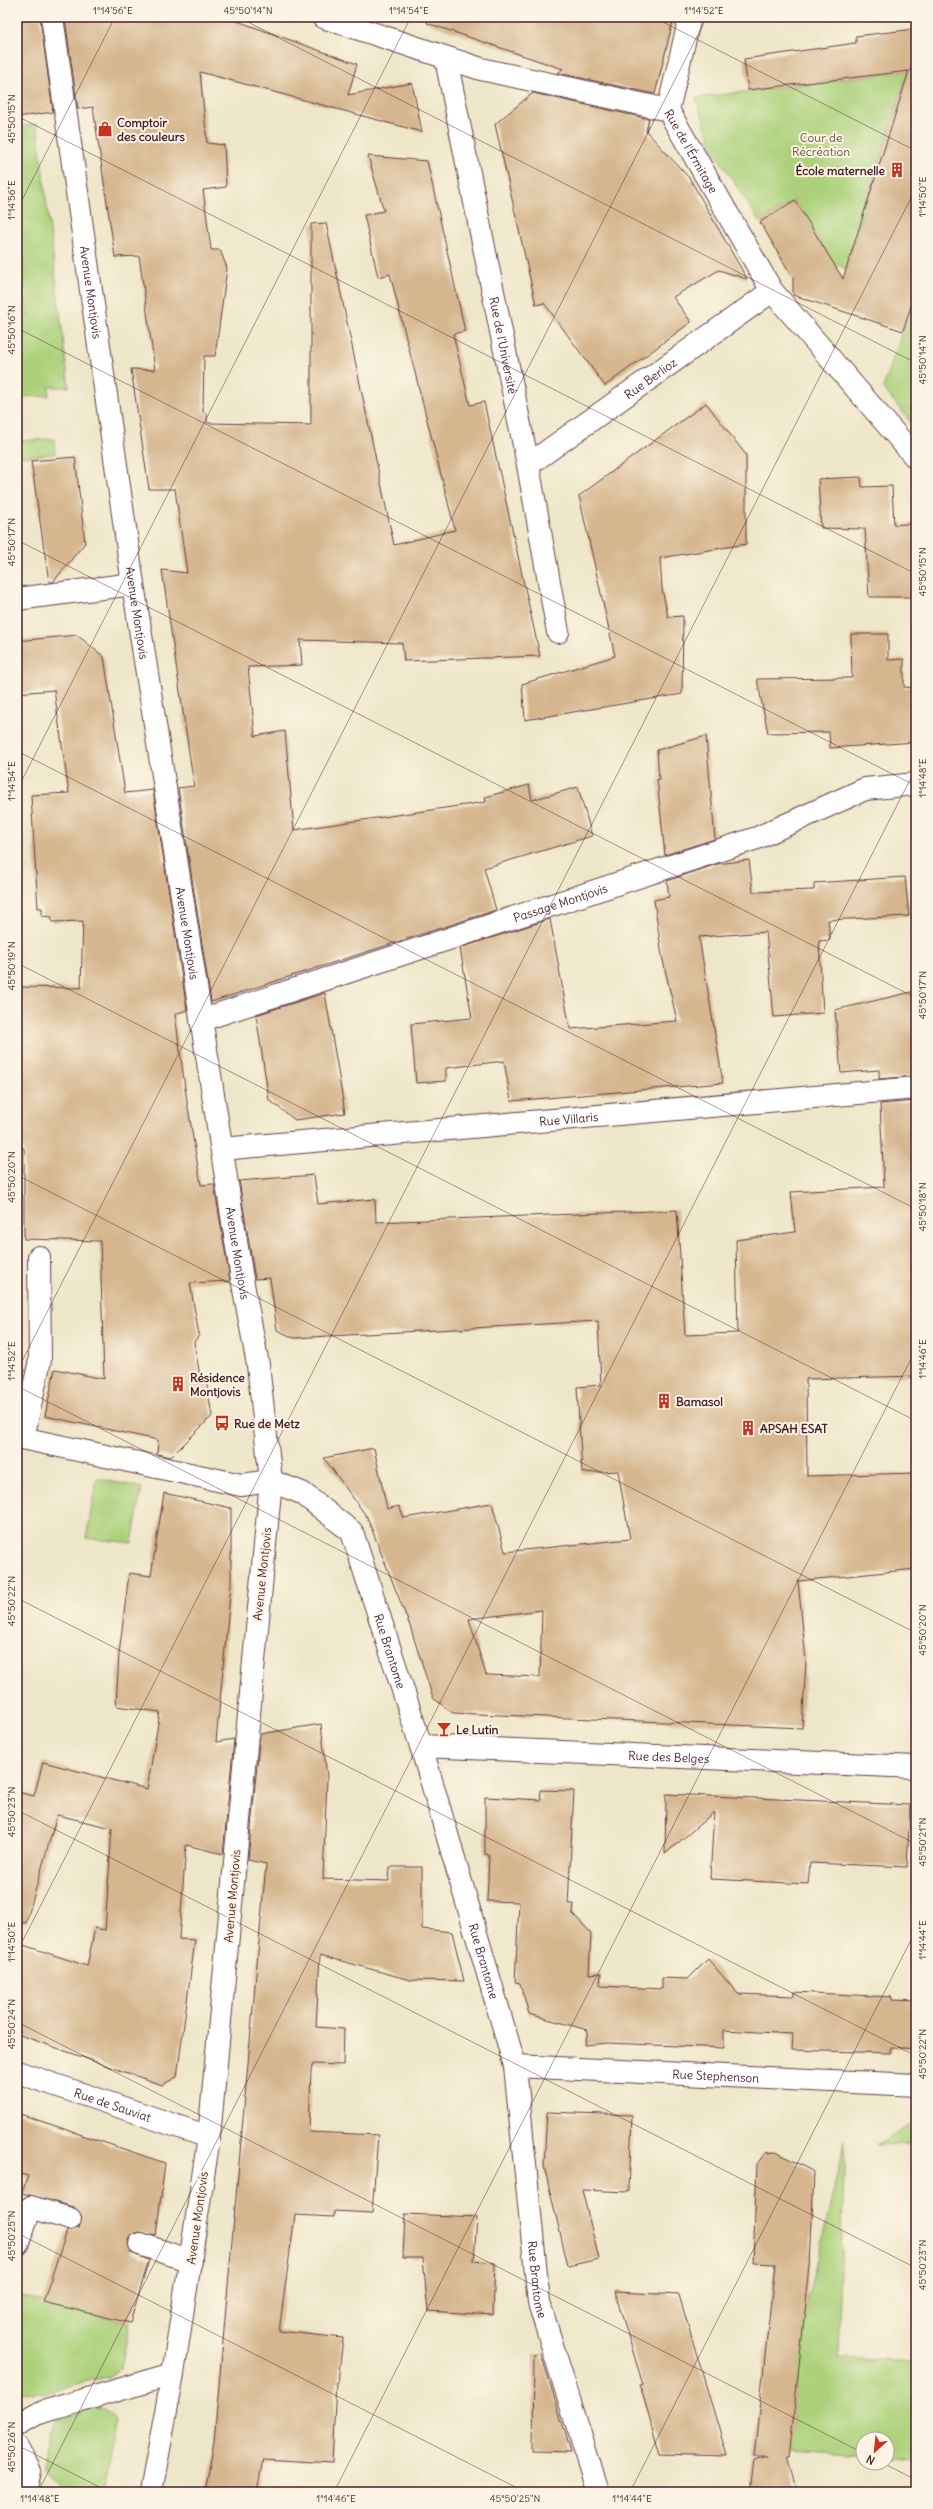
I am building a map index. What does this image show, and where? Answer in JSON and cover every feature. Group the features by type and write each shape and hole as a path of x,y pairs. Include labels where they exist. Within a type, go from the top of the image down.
{"street":[{"name":"Avenue Montjovis","path":"52,17 133,584 201,1020 258,1365 271,1481 209,2138 173,2374 151,2492"},
{"name":"Rue de l'Érmitage","path":"323,17 446,59 481,69 668,110 772,291 916,458"},
{"path":"668,110 690,17"},
{"name":"Rue de l'Université","path":"446,59 528,465 558,632"},
{"name":"Rue Berlioz","path":"528,465 772,291"},
{"path":"17,599 133,584"},
{"name":"Passage Montjovis","path":"201,1020 756,838 865,789 916,784"},
{"name":"Rue Villaris","path":"222,1149 916,1088"},
{"path":"39,1258 40,1360 20,1437 240,1485 271,1481"},
{"name":"Rue Brantome","path":"271,1481 302,1493 352,1532 422,1746 515,2066 539,2303 598,2492"},
{"name":"Rue des Belges","path":"422,1746 916,1767"},
{"name":"Rue Stephenson","path":"515,2066 916,2085"},
{"name":"Rue de Sauviat","path":"17,2072 209,2138"},
{"path":"17,2246 31,2207 70,2220"},
{"path":"140,2244 191,2261"},
{"path":"17,2425 36,2414 173,2374"},
{"path":"17,2446 30,2471 25,2492"}],"green space":[{"name":"Cour de Récréation","path":"908,71 846,269 832,262 795,200 760,222 714,151 696,98"},
{"path":"37,124 69,387 49,387 49,396 17,397 17,318 27,317 22,255 17,255 17,127"},
{"path":"916,291 916,428 883,388"},
{"path":"54,439 55,454 17,457 17,441"},
{"path":"97,1478 142,1488 132,1543 86,1538"},
{"path":"915,2123 916,2144 876,2145"},
{"path":"845,2140 838,2358 916,2362 916,2459 895,2458 895,2431 855,2431 855,2455 789,2451 806,2300 811,2289"},
{"path":"17,2295 130,2323 121,2367 109,2377 73,2384 55,2391 34,2394 17,2391"},
{"path":"93,2408 106,2410 116,2419 103,2492 66,2492 44,2470 50,2433 58,2420"}],"building":[{"path":"80,17 226,17 357,64 348,95 412,83 422,132 200,72 207,143 224,145 226,187 203,190 211,250 220,250 227,268 215,356 204,356 203,412 207,414 207,423 311,425 311,224 326,223 394,545 455,530 390,274 378,277 364,215 384,211 368,156 427,161 465,331 453,334 470,405 484,402 540,656 404,661 402,643 300,640 302,665 248,667 255,736 285,731 294,830 486,802 485,797 529,785 532,800 578,787 592,836 484,868 496,910 211,1002 178,788 194,786 162,570 187,573 175,489 149,489 131,369 155,370 139,256 115,257 93,107 78,109 65,19 81,19"},
{"path":"428,17 674,17 655,94 558,73 563,69 427,23"},
{"path":"17,18 40,18 53,112 17,117"},
{"path":"916,29 916,70 910,70 916,71 916,291 903,331 793,295 793,278 760,222 795,200 843,279 909,71 748,90 744,59 856,43 856,36"},
{"path":"533,93 649,119 646,131 690,179 747,279 719,270 673,297 691,322 605,386 544,303 536,305 495,124"},
{"path":"706,403 746,455 746,544 660,558 662,589 668,617 683,616 682,694 525,720 522,684 615,656 579,496"},
{"path":"75,457 85,543 53,582 49,582 31,461"},
{"path":"861,477 862,487 892,486 894,525 916,523 916,597 869,597 865,529 821,528 818,479"},
{"path":"851,634 888,634 888,660 904,659 904,687 916,688 916,742 830,748 829,732 768,733 757,679 852,678"},
{"path":"77,635 104,657 125,793 153,790 187,1010 175,1014 187,1102 201,1185 214,1184 230,1281 190,1283 199,1335 194,1342 200,1376 206,1380 212,1416 171,1457 157,1454 158,1440 45,1416 55,1369 104,1379 100,1241 24,1239 24,1148 17,1147 17,987 81,988 83,921 52,922 52,917 42,916 42,908 38,908 31,795 69,793 54,690 17,693 17,641"},
{"path":"706,736 715,839 665,855 657,779 659,780 657,750"},
{"path":"749,860 753,892 814,890 814,883 905,877 909,916 828,920 830,940 819,941 823,1013 774,1017 766,932 699,937 723,1083 511,1101 504,1061 446,1068 446,1081 416,1083 411,1024 472,1018 460,948 550,919 570,1029 677,1021 662,956 654,900 669,897 667,881 717,864"},
{"path":"916,991 916,1076 879,1079 879,1070 841,1073 835,1010"},
{"path":"325,993 345,1113 295,1120 269,1100 256,1015"},
{"path":"916,1101 916,1376 806,1379 807,1476 916,1473 916,1569 798,1581 806,1661 802,1728 453,1713 433,1698 410,1626 367,1517 324,1458 374,1448 387,1509 399,1506 404,1518 492,1503 505,1552 630,1539 618,1471 582,1473 577,1387 601,1385 598,1321 294,1338 277,1330 270,1278 255,1279 239,1181 314,1175 318,1204 375,1199 376,1222 677,1210 685,1335 738,1333 736,1240 795,1232 791,1192 884,1187 880,1104","holes":["542,1610 540,1677 486,1675 469,1619"]},
{"path":"164,1493 231,1508 231,1584 216,1742 234,1739 223,1854 186,1845 179,1939 195,1940 177,2077 162,2085 17,2034 17,1943 87,1966 95,1928 105,1930 112,1828 57,1815 26,1923 17,1921 17,1792 34,1796 43,1762 147,1789 160,1712 116,1706 119,1654 129,1573 151,1576"},
{"path":"321,1724 327,1777 323,1879 389,1881 390,1867 422,1867 422,1929 452,1932 464,1981 410,1980 320,1955 316,2027 344,2029 343,2065 313,2064 311,2070 309,2132 378,2135 372,2213 334,2211 334,2217 295,2215 279,2331 343,2338 338,2382 336,2382 332,2463 263,2459 257,2492 205,2492 214,2441 266,1864 248,1860 260,1734"},
{"path":"540,1790 574,1791 568,1904 574,1904 573,1914 591,1933 589,1974 601,1973 600,1986 662,1989 662,1978 688,1979 708,1959 738,1994 794,1996 794,1992 892,1997 892,2000 916,2001 916,2049 891,2047 890,2053 792,2050 793,2034 724,2030 724,2048 608,2043 585,2045 588,2030 529,2014 520,1983 515,1982 519,1902 487,1901 489,1855 485,1854 485,1797 541,1800"},
{"path":"666,1794 910,1805 907,1867 810,1863 808,1884 710,1879 714,1812 665,1854"},
{"path":"547,2112 632,2115 629,2192 582,2190 599,2259 568,2266 544,2166"},
{"path":"17,2113 165,2163 156,2236 138,2232 131,2235 128,2240 131,2253 149,2260 130,2323 43,2302 67,2231 79,2228 82,2217 74,2207 22,2193 28,2176 17,2173"},
{"path":"776,2152 814,2172 810,2266 789,2457 787,2457 797,2492 750,2492 754,2461 769,2457 754,2457 775,2264 753,2263 757,2164 765,2153"},
{"path":"405,2214 477,2217 474,2261 495,2263 493,2315 428,2311 423,2258 403,2258"},
{"path":"615,2292 679,2295 727,2456 660,2454 640,2385 643,2385"},
{"path":"541,2354 571,2452 533,2451 534,2355"}],"place":[{"name":"Comptoir des couleurs","path":"105,129"},
{"name":"École maternelle","path":"897,170"},
{"name":"Résidence Montjovis","path":"178,1384"},
{"name":"Bamasol","path":"664,1401"},
{"name":"Rue de Metz","path":"222,1423"},
{"name":"APSAH ESAT","path":"748,1428"},
{"name":"Le Lutin","path":"444,1729"}]}
